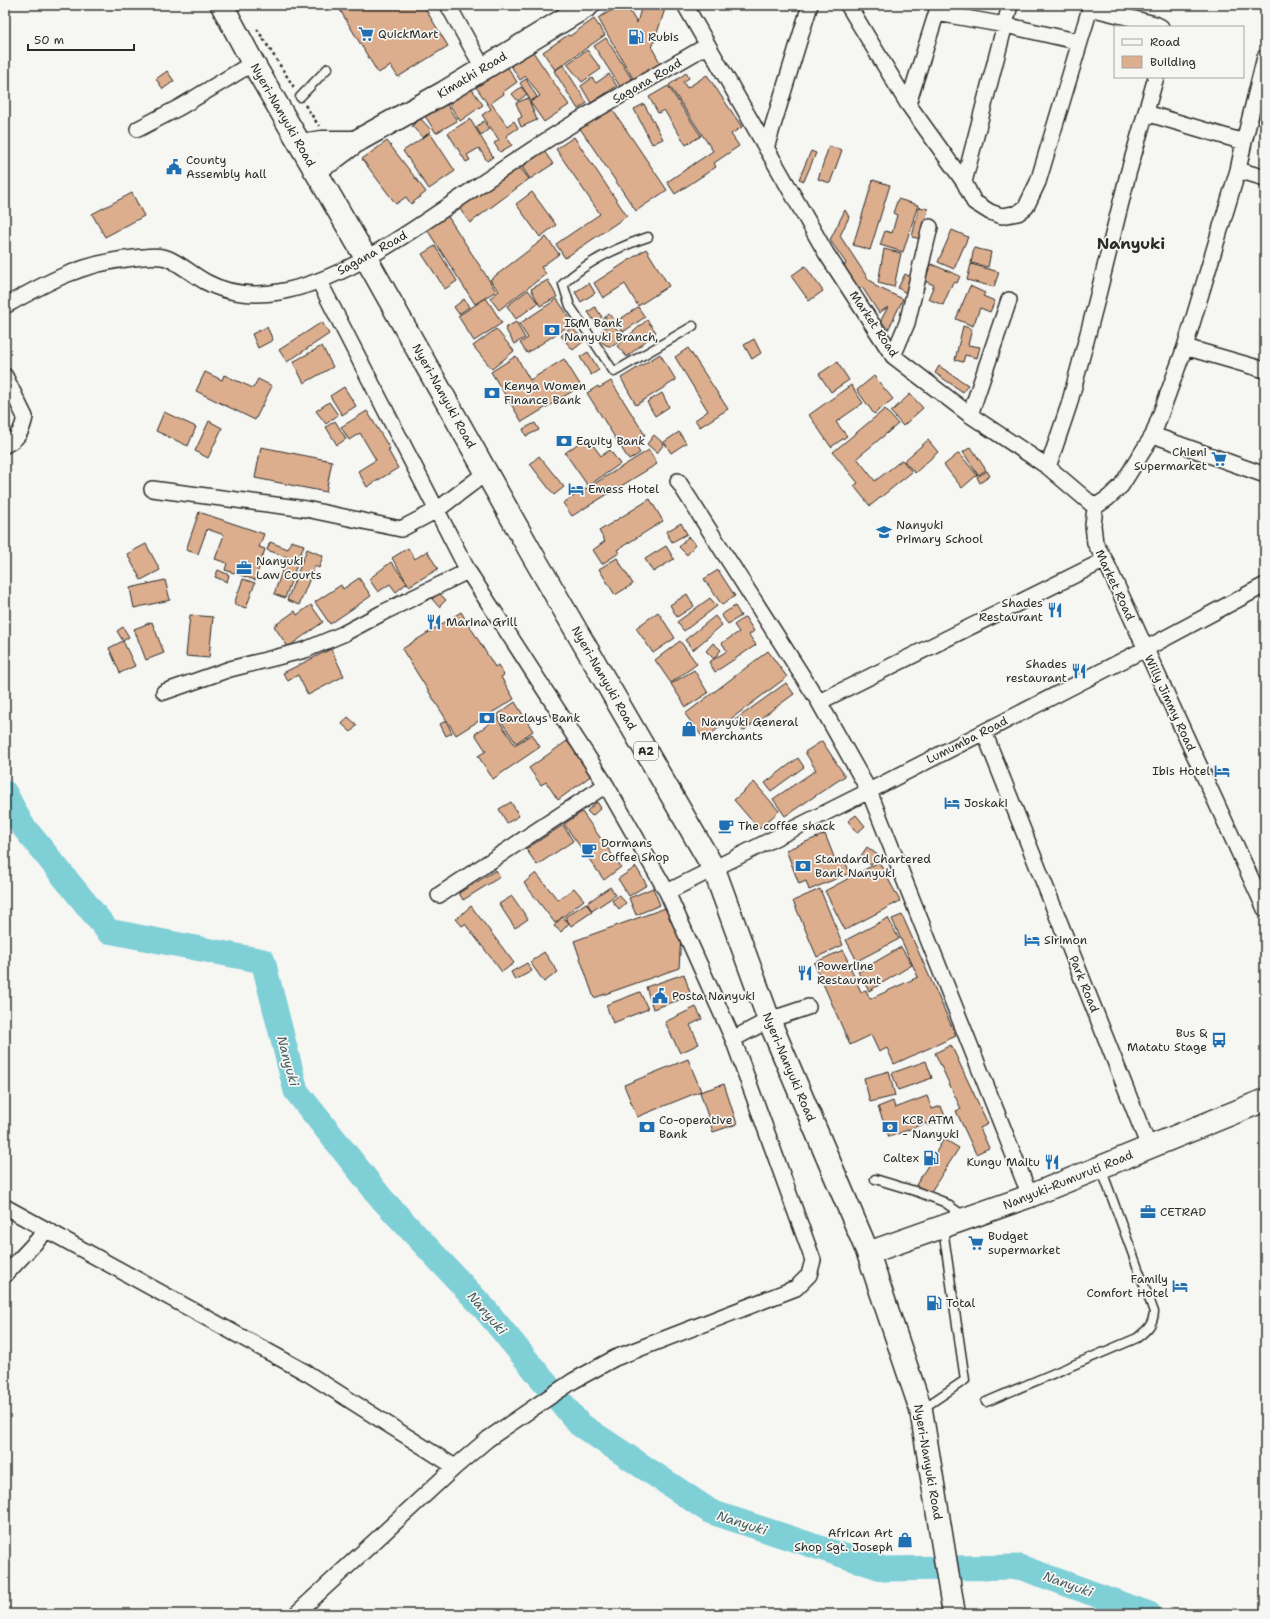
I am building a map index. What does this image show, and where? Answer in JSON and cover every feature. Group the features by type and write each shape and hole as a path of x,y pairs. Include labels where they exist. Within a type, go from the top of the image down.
{"main road":[{"name":"Nyeri-Nanyuki Road","path":"222,5 253,63 366,258 714,869 770,1020 868,1253 920,1410 954,1614"},
{"name":"Kimathi Road","path":"314,169 331,160 355,142 445,92 588,5"},
{"name":"Kimathi Road","path":"301,145 322,142 355,142"},
{"name":"Nanyuki-Rumuruti Road","path":"868,1253 943,1228 1030,1196 1265,1100"}],"street":[{"path":"448,5 483,68"},
{"name":"Market Road","path":"685,5 826,253 893,356 970,415 1048,467 1095,507 1093,525 1095,543 1105,560 1145,649"},
{"path":"766,148 810,5"},
{"path":"964,182 1010,5"},
{"path":"853,8 908,104 964,182 974,202 990,212 1002,216 1018,213 1026,207 1038,182 1090,6 1159,26"},
{"path":"908,104 938,9 1080,42"},
{"name":"Sagana Road","path":"5,306 45,283 77,269 117,259 151,256 167,258 220,289 237,293 254,294 279,292 319,281 366,258 400,238 561,131 708,45"},
{"path":"1095,507 1121,486 1153,435 1185,347 1238,170 1265,57"},
{"path":"138,129 180,107 253,63"},
{"path":"1048,467 1069,404 1128,174 1156,78"},
{"path":"1146,113 1244,142"},
{"path":"1238,170 1265,178"},
{"path":"893,356 907,323 930,227"},
{"path":"296,1614 455,1467 488,1439 536,1406 573,1381 615,1358 796,1288 810,1275 812,1260 733,1039 667,892 606,785 468,571 319,281"},
{"path":"970,415 1009,300"},
{"path":"1185,347 1265,370"},
{"path":"5,376 25,417 19,434 14,441 5,445"},
{"path":"1153,435 1265,475"},
{"path":"152,489 306,509 401,529 437,510 487,472"},
{"path":"678,481 819,702 869,791 1030,1196"},
{"path":"819,702 1105,560"},
{"path":"164,692 230,669 304,650 343,634 382,613 468,571"},
{"name":"Lumumba Road","path":"667,892 984,732 1265,585"},
{"name":"Willy Jimmy Road","path":"1145,649 1265,909"},
{"name":"Park Road","path":"984,732 1149,1147"},
{"path":"439,895 606,785"},
{"path":"733,1039 770,1020 808,1007"},
{"path":"5,1207 307,1373 455,1467"},
{"path":"5,1276 47,1230"}],"lane":[{"path":"300,97 328,68"},
{"path":"648,236 623,246 574,274 563,284 570,306 614,372 693,326"},
{"path":"986,1402 1136,1338 1148,1330 1153,1321 1154,1312 1101,1167"},
{"path":"874,1179 918,1192 937,1200 968,1219"},
{"path":"920,1410 964,1380 943,1228"}],"path":[{"path":"254,25 320,128"}],"building":[{"path":"337,5 423,5 448,46 398,77 391,66 378,73"},
{"path":"621,5 626,5 637,23 642,5 652,5 665,9 652,48 662,66 635,82 598,18"},
{"path":"594,19 605,35 555,70 543,52 568,35 570,36"},
{"path":"606,38 633,81 621,88 594,46"},
{"path":"531,49 569,105 544,122 530,102 540,96 526,76 520,80 510,64"},
{"path":"587,50 601,69 582,82 567,64"},
{"path":"505,63 517,82 491,103 507,126 514,121 518,128 506,136 512,145 500,152 494,143 499,140 482,115 491,109 474,84"},
{"path":"563,65 587,103 578,109 554,71"},
{"path":"167,71 174,81 163,89 156,79"},
{"path":"686,73 689,78 683,82 687,88 707,75 742,127 731,134 739,146 714,163 716,167 675,194 667,182 713,151 669,85"},
{"path":"609,74 617,86 591,103 581,86 592,78 596,83"},
{"path":"526,79 537,97 531,101 520,83"},
{"path":"668,86 701,136 686,145 664,110 658,113 649,97"},
{"path":"521,87 527,94 518,101 512,94"},
{"path":"471,88 483,105 460,121 449,104"},
{"path":"528,98 537,120 521,127 518,119 522,117 516,103"},
{"path":"446,103 457,121 436,133 425,116"},
{"path":"644,104 663,139 652,144 634,109"},
{"path":"610,106 667,190 636,211 579,127"},
{"path":"420,118 431,130 423,138 412,126"},
{"path":"470,119 493,157 487,161 479,148 467,155 470,160 466,162 448,133"},
{"path":"484,121 489,129 481,135 476,127"},
{"path":"430,133 455,171 429,189 403,151"},
{"path":"574,137 627,216 565,258 556,244 600,214 556,149"},
{"path":"387,141 426,192 411,204 406,197 396,204 362,159"},
{"path":"829,146 842,150 830,183 818,179"},
{"path":"544,151 553,164 530,179 522,167"},
{"path":"811,151 816,153 804,181 799,179"},
{"path":"518,165 529,179 470,223 459,208"},
{"path":"873,180 890,185 870,250 853,245"},
{"path":"532,192 556,225 540,237 516,204"},
{"path":"132,193 144,216 105,237 92,214"},
{"path":"898,199 918,205 903,252 880,245 885,231 892,233 897,215 893,213"},
{"path":"919,207 928,209 921,239 912,237"},
{"path":"845,210 849,217 840,236 869,280 873,282 875,286 903,299 888,330 881,320 888,307 879,313 862,287 857,291 843,269 846,263 830,240"},
{"path":"445,212 496,291 475,304 424,225"},
{"path":"952,230 968,237 954,269 938,262"},
{"path":"546,237 559,254 541,267 546,274 499,310 490,298 499,291 490,280"},
{"path":"435,246 457,281 445,289 422,254"},
{"path":"974,248 991,252 988,267 971,263"},
{"path":"646,249 669,286 638,306 625,284 603,298 594,283"},
{"path":"884,249 901,253 894,287 878,283"},
{"path":"931,264 960,276 957,283 953,282 943,305 928,299 934,285 924,281"},
{"path":"971,264 999,272 994,287 967,280"},
{"path":"805,266 823,291 809,301 791,276"},
{"path":"905,274 913,278 906,293 898,288"},
{"path":"548,280 557,297 540,306 531,289"},
{"path":"589,283 595,293 581,302 575,292"},
{"path":"970,286 985,293 983,296 995,301 990,312 980,308 973,326 956,319"},
{"path":"528,290 538,303 516,319 507,306"},
{"path":"486,298 502,323 474,341 458,316"},
{"path":"464,299 469,307 459,314 454,307"},
{"path":"557,299 573,323 527,353 520,343 528,338 519,324"},
{"path":"595,307 602,317 595,322 588,312"},
{"path":"638,307 645,317 623,332 616,322"},
{"path":"609,314 614,320 608,325 603,319"},
{"path":"647,320 656,332 627,357 617,346"},
{"path":"322,322 329,334 287,362 279,350"},
{"path":"516,322 525,338 514,344 505,328"},
{"path":"610,326 617,329 620,336 617,343 610,346 603,343 600,336 603,329"},
{"path":"963,326 972,329 968,345 980,347 977,358 965,355 963,362 955,360"},
{"path":"267,327 273,340 258,348 252,334"},
{"path":"572,327 584,341 573,350 561,336"},
{"path":"496,329 514,351 492,369 473,346"},
{"path":"754,339 761,353 752,359 744,345"},
{"path":"322,346 333,367 304,383 293,362"},
{"path":"688,348 728,409 700,427 695,420 708,411 675,357"},
{"path":"588,352 599,370 591,375 580,357"},
{"path":"660,354 676,380 636,405 621,378"},
{"path":"516,356 530,380 564,359 581,386 522,422 491,372"},
{"path":"837,362 849,380 831,392 819,374"},
{"path":"939,366 968,385 963,392 935,373"},
{"path":"205,372 222,380 224,375 253,388 258,379 272,386 255,420 196,391"},
{"path":"874,376 893,399 874,414 857,390"},
{"path":"611,381 645,435 633,442 640,453 629,460 587,393 598,386 599,388"},
{"path":"851,385 863,403 836,422 847,436 831,447 809,415"},
{"path":"344,387 356,406 342,415 330,396"},
{"path":"662,393 669,407 655,416 647,402"},
{"path":"910,394 923,408 903,426 891,412"},
{"path":"329,402 338,415 326,424 316,411"},
{"path":"885,409 898,424 857,458 875,481 902,460 912,472 870,506 854,486 858,483 833,452"},
{"path":"367,411 390,449 388,450 398,468 367,487 358,471 376,460 360,433 349,440 341,427"},
{"path":"164,412 196,427 188,446 156,431"},
{"path":"209,421 222,428 208,458 195,451"},
{"path":"335,421 346,439 337,445 326,427"},
{"path":"535,423 539,430 526,436 523,429"},
{"path":"679,432 686,443 671,453 664,442"},
{"path":"654,435 664,444 657,453 647,444"},
{"path":"587,437 601,456 610,450 620,464 588,486 565,453"},
{"path":"928,440 938,452 915,473 904,461"},
{"path":"261,447 332,461 326,492 255,478"},
{"path":"971,447 986,470 978,475 963,452"},
{"path":"649,450 657,464 572,516 563,503"},
{"path":"959,453 977,475 962,488 944,465"},
{"path":"539,456 564,487 554,495 530,464"},
{"path":"987,471 990,476 980,483 977,477"},
{"path":"650,499 663,521 617,550 619,553 602,564 593,550 605,541 599,531"},
{"path":"199,512 264,534 259,547 265,549 255,580 225,570 227,563 215,559 224,535 207,529 198,554 186,550"},
{"path":"681,523 687,534 672,542 666,532"},
{"path":"688,537 696,544 687,555 679,547"},
{"path":"291,541 304,545 285,598 274,594 287,557 267,550 270,542 288,549"},
{"path":"146,544 160,570 141,580 127,554"},
{"path":"666,546 674,559 653,572 645,559"},
{"path":"408,548 415,559 427,551 438,569 409,586 392,558"},
{"path":"307,549 323,556 319,568 315,566 299,605 287,600"},
{"path":"617,558 633,584 615,595 599,569"},
{"path":"391,562 407,583 396,592 390,584 378,592 369,579"},
{"path":"218,570 229,575 227,582 215,577"},
{"path":"718,570 735,596 722,605 704,579"},
{"path":"359,578 371,596 330,624 315,602 341,585 343,589"},
{"path":"243,579 255,583 246,608 234,604"},
{"path":"165,580 170,600 134,608 130,588"},
{"path":"439,593 446,600 439,607 432,599"},
{"path":"687,594 694,606 677,617 670,605"},
{"path":"710,598 717,606 684,631 677,622"},
{"path":"311,605 323,622 288,647 274,626 295,611 297,615"},
{"path":"735,606 741,616 728,624 721,615"},
{"path":"461,612 495,667 498,665 504,675 501,677 514,699 456,735 402,649"},
{"path":"658,612 675,638 653,653 636,628"},
{"path":"190,615 213,617 209,658 186,656"},
{"path":"715,616 722,625 693,650 685,640"},
{"path":"745,617 754,631 749,635 756,645 715,672 709,662 727,651 722,643 739,632 734,625"},
{"path":"152,622 164,653 146,660 134,629"},
{"path":"123,627 129,637 123,641 117,631"},
{"path":"123,641 135,666 120,673 109,648"},
{"path":"680,641 697,664 671,683 655,660"},
{"path":"713,643 721,650 714,659 706,651"},
{"path":"331,649 344,676 308,695 298,675 288,681 283,673"},
{"path":"768,651 787,677 704,739 685,714"},
{"path":"694,670 708,693 686,707 671,684"},
{"path":"786,683 794,694 743,731 735,720"},
{"path":"515,702 533,731 516,743 497,715"},
{"path":"348,717 357,725 351,732 342,724"},
{"path":"497,718 515,745 532,734 540,747 493,779 478,756 486,751 475,734"},
{"path":"446,721 452,733 446,736 440,724"},
{"path":"567,741 592,775 558,800 546,782 541,785 529,768"},
{"path":"822,741 845,776 785,816 773,799 816,770 805,752"},
{"path":"798,758 804,767 771,791 765,783"},
{"path":"754,782 779,811 759,829 734,800"},
{"path":"511,802 519,816 507,823 499,809"},
{"path":"597,802 601,808 592,816 587,811"},
{"path":"582,812 621,867 604,880 564,824"},
{"path":"856,815 865,826 857,833 848,821"},
{"path":"563,825 573,841 537,865 526,849"},
{"path":"825,834 836,862 844,859 850,873 809,890 806,881 799,884 786,850"},
{"path":"867,847 879,856 871,865 860,857"},
{"path":"879,862 900,901 845,930 825,891"},
{"path":"636,867 647,885 629,896 618,879"},
{"path":"496,870 500,877 463,900 459,893"},
{"path":"536,873 558,900 574,888 584,900 555,923 524,883"},
{"path":"610,887 616,895 592,911 587,903"},
{"path":"653,888 660,905 636,915 629,898"},
{"path":"820,889 843,945 817,957 793,901"},
{"path":"619,895 626,903 619,909 612,901"},
{"path":"512,896 528,919 515,928 499,904"},
{"path":"586,903 592,912 571,926 565,917"},
{"path":"471,906 514,963 502,972 465,924 462,926 456,919"},
{"path":"671,906 681,936 679,968 594,998 574,941"},
{"path":"902,915 956,1036 894,1064 887,1048 879,1052 871,1035 850,1045 814,963 843,950 861,992 866,990 870,999 918,977 892,919"},
{"path":"562,917 569,923 561,932 554,926"},
{"path":"888,918 899,939 857,961 846,940"},
{"path":"901,947 912,965 869,991 858,972"},
{"path":"544,952 558,972 544,982 530,962"},
{"path":"527,963 532,971 515,980 511,972"},
{"path":"684,974 691,996 653,1009 646,987"},
{"path":"640,992 648,1009 613,1023 606,1005"},
{"path":"696,1007 702,1019 690,1025 699,1044 680,1053 665,1022"},
{"path":"951,1045 988,1124 980,1128 989,1148 976,1154 956,1111 961,1109 935,1053"},
{"path":"688,1059 701,1091 637,1117 624,1085"},
{"path":"926,1061 932,1078 898,1090 892,1073"},
{"path":"889,1071 895,1096 870,1102 864,1078"},
{"path":"724,1084 737,1124 713,1132 700,1092"},
{"path":"927,1096 932,1109 941,1106 946,1119 928,1126 926,1123 889,1137 878,1107 893,1101 895,1108"},
{"path":"944,1139 959,1148 930,1193 916,1185"}],"waterway":[{"name":"Nanyuki","path":"5,793 22,825 108,931 263,961 296,1091 382,1199 484,1308 579,1424 711,1512 884,1569 1020,1567 1149,1614"}],"place":[{"name":"QuickMart","path":"366,34"},
{"name":"Rubis","path":"636,37"},
{"name":"County Assembly hall","path":"174,167"},
{"name":"I&M Bank Nanyuki Branch,","path":"552,330"},
{"name":"Kenya Women Finance Bank","path":"492,393"},
{"name":"Equity Bank","path":"564,441"},
{"name":"Chieni Supermarket","path":"1219,459"},
{"name":"Emess Hotel","path":"576,489"},
{"name":"Nanyuki Primary School","path":"884,532"},
{"name":"Nanyuki Law Courts","path":"244,568"},
{"name":"Shades Restaurant","path":"1055,610"},
{"name":"Marina Grill","path":"434,622"},
{"name":"Shades restaurant","path":"1079,671"},
{"name":"Barclays Bank","path":"487,718"},
{"name":"Nanyuki General Merchants","path":"689,729"},
{"name":"Ibis Hotel","path":"1222,771"},
{"name":"Joskaki","path":"952,803"},
{"name":"The coffee shack","path":"726,826"},
{"name":"Dormans Coffee Shop","path":"589,850"},
{"name":"Standard Chartered Bank Nanyuki","path":"803,866"},
{"name":"Sirimon","path":"1032,940"},
{"name":"Powerline Restaurant","path":"805,973"},
{"name":"Posta Nanyuki","path":"660,996"},
{"name":"Bus & Matatu Stage","path":"1219,1040"},
{"name":"Co-operative Bank","path":"647,1127"},
{"name":"KCB ATM - Nanyuki","path":"890,1127"},
{"name":"Caltex","path":"931,1158"},
{"name":"Kungu Maitu","path":"1052,1162"},
{"name":"CETRAD","path":"1148,1212"},
{"name":"Budget supermarket","path":"976,1243"},
{"name":"Family Comfort Hotel","path":"1180,1286"},
{"name":"Total","path":"934,1303"},
{"name":"African Art Shop Sgt. Joseph","path":"905,1540"}],"district":[{"name":"Nanyuki","path":"1131,243"}]}
